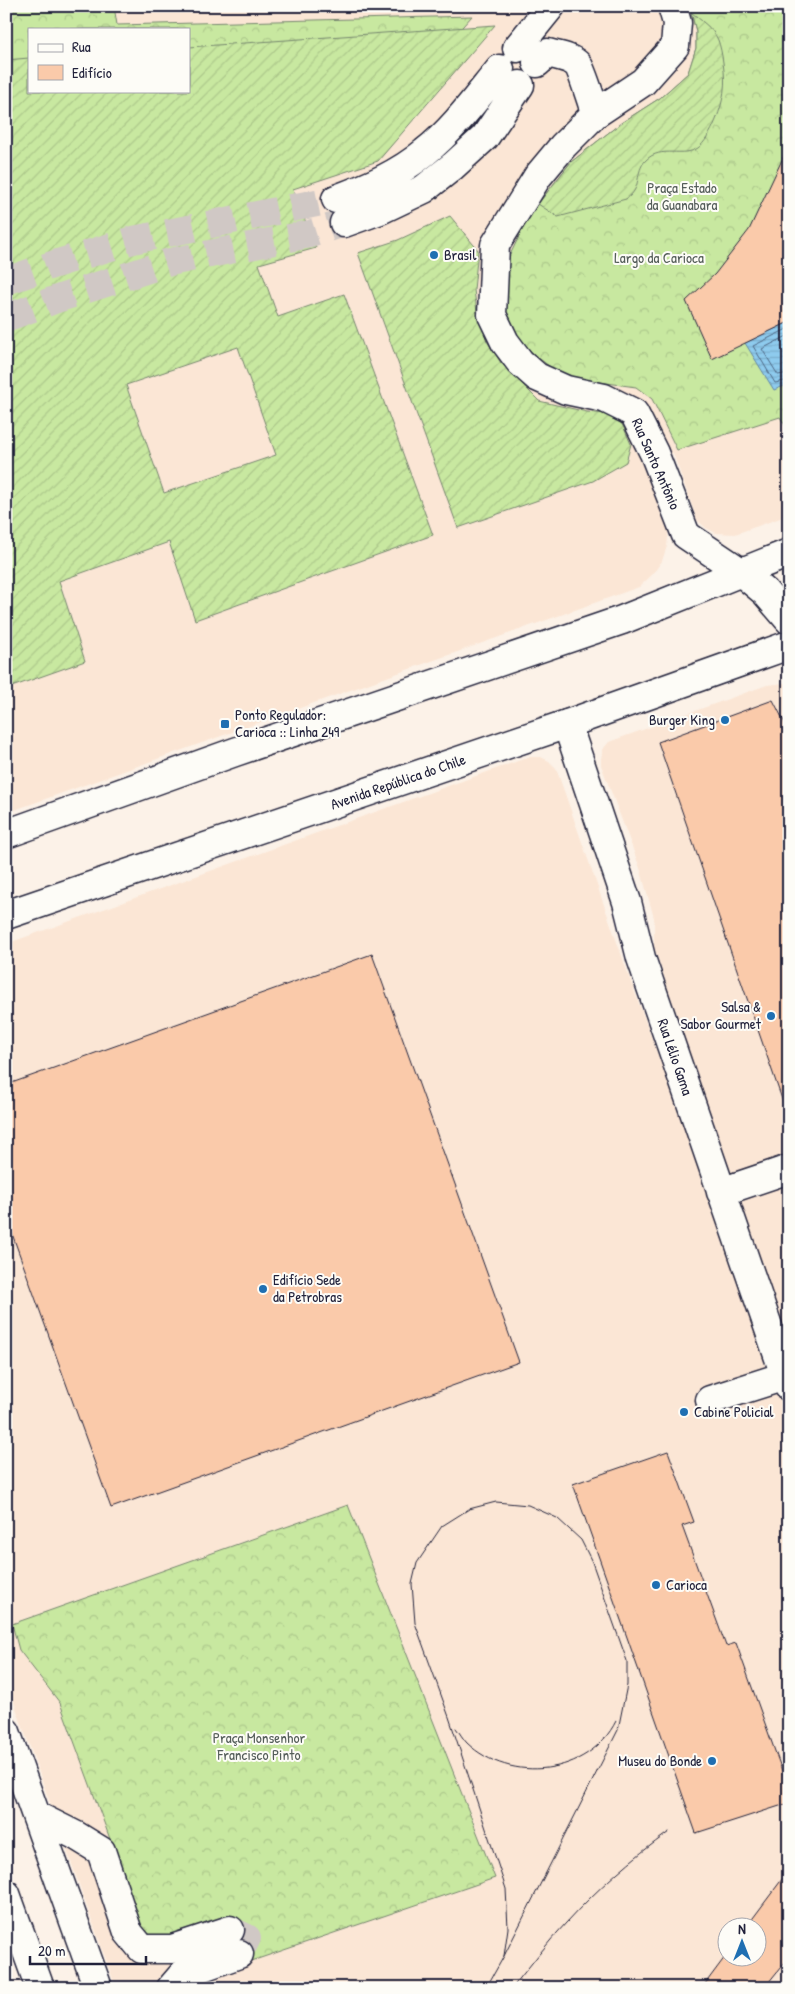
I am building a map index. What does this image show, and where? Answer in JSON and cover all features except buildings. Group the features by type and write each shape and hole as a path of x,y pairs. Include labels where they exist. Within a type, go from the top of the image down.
{"main road":[{"path":"340,211 380,210 424,189 485,137 518,66 551,6"},
{"name":"Rua Santo Antônio","path":"672,6 677,23 675,46 643,82 595,114 538,176 495,245 492,316 505,342 520,362 537,377 566,390 604,398 634,413 654,453 686,535 741,572 765,592 789,620"},
{"path":"518,66 548,53 571,60 579,66 585,86 593,102 595,114"},
{"path":"6,834 235,752 622,620 789,553"},
{"name":"Avenida República do Chile","path":"6,915 567,724 789,645"},
{"name":"Rua Lélio Gama","path":"567,724 627,902 641,958 787,1382"},
{"path":"721,1192 789,1169"},
{"path":"710,1400 787,1382"},
{"path":"6,1732 98,1988"},
{"path":"37,1816 75,1835 101,1851 128,1932 142,1950 172,1950 235,1942 183,1974 172,1988"},
{"path":"6,1894 40,1988"}],"shaded area":[{"path":"6,6 789,6 789,515 735,534 716,533 706,528 697,520 673,453 646,463 669,528 667,546 662,561 652,575 639,587 6,813"},
{"path":"789,683 789,1353 654,947 654,918 640,868 601,765 601,758 603,749 609,742 767,685"},
{"path":"529,757 541,757 549,761 556,768 789,1424 789,1988 116,1988 6,1680 6,944"}],"green space":[{"path":"6,6 114,6 117,25 472,16 357,144 190,91 190,28 28,28 28,88 6,92"},
{"name":"Largo da Carioca","path":"689,6 789,6 789,432 780,417 677,450 652,399 636,387 563,377 536,356 517,337 506,317 504,280 505,265 530,214 571,162 621,123 660,98 688,73 696,48 696,31"},
{"path":"691,12 706,24 716,36 721,50 724,71 721,104 712,129 703,143 692,151 658,153 646,160 640,170 635,190 626,199 558,217 538,204 571,162 621,123 660,98 688,73 696,48 696,31"},
{"path":"495,25 378,161 293,189 316,248 259,264 278,317 344,294 433,535 195,620 169,542 59,581 85,661 6,689 6,60 28,58 28,92 190,92 190,47","holes":["238,347 276,455 164,493 126,385"]},
{"path":"450,216 478,250 474,290 477,312 487,341 501,363 539,401 587,412 615,415 623,426 631,444 626,462 593,481 458,528 358,253 398,240"},
{"name":"Praça Monsenhor Francisco Pinto","path":"348,1505 495,1878 243,1964 155,1940 142,1926 60,1703 19,1650 12,1624"}],"water":[{"path":"789,322 789,384 774,390 745,343"}],"tunnel":[{"path":"6,281 133,240 336,199"},
{"path":"6,318 57,299 170,262 310,234 344,223"},
{"path":"230,1930 247,1938 239,1954"}],"tram line":[{"path":"486,1988 504,1956 618,1730 627,1685 627,1661 592,1562 581,1540 557,1518 528,1505 496,1502 469,1509 442,1526 417,1563 412,1584 415,1623 449,1717 506,1889 508,1928 504,1956"},
{"path":"456,1728 467,1743 485,1756 505,1765 526,1769 548,1768 568,1763 587,1753 604,1739 616,1721"},
{"path":"512,1988 552,1939 590,1898 628,1863 669,1832"}],"place":[{"name":"Brasil","path":"434,255"},
{"name":"Burger King","path":"725,720"},
{"name":"Ponto Regulador: Carioca :: Linha 249","path":"225,724"},
{"name":"Salsa & Sabor Gourmet","path":"771,1016"},
{"name":"Edifício Sede da Petrobras","path":"263,1289"},
{"name":"Cabine Policial","path":"684,1412"},
{"name":"Carioca","path":"656,1585"},
{"name":"Museu do Bonde","path":"712,1761"}],"park label":[{"name":"Praça Estado da Guanabara","path":"682,196"}]}
